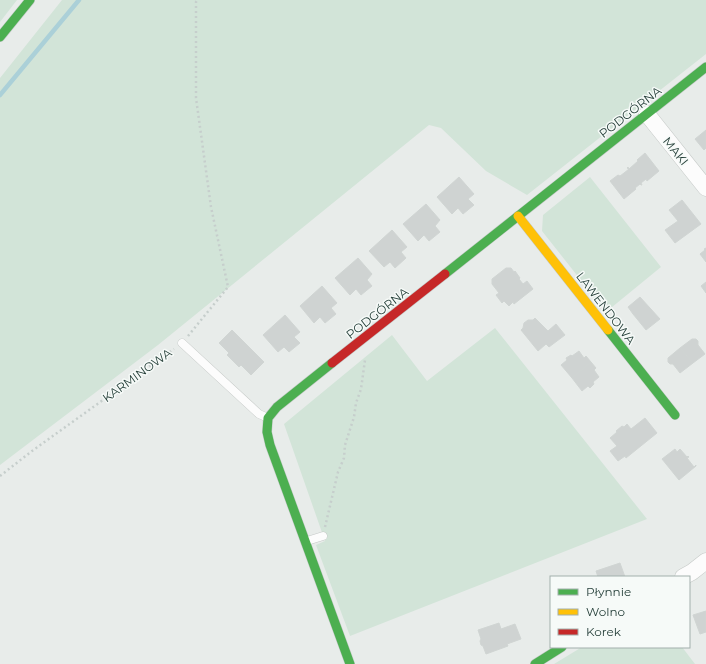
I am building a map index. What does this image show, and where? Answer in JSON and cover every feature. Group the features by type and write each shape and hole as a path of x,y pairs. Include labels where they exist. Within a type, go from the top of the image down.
{"main road":[{"path":"0,37 30,0"},
{"name":"PODGÓRNA","path":"268,418 277,407 706,67"},
{"name":"LAWENDOWA","path":"518,216 675,415"},
{"path":"268,418 267,432 270,445 350,664"},
{"path":"535,664 560,648"}],"street":[{"name":"MAKI","path":"647,114 706,188"},
{"path":"685,576 706,561"}],"lane":[{"name":"KARMINOWA","path":"182,343 259,414 268,418"},
{"path":"305,542 323,536"}],"path":[{"path":"182,343 228,287 211,207 196,98 197,0"},
{"path":"323,536 338,472 344,458 345,445 361,389 364,371 366,337"},
{"name":"KARMINOWA","path":"0,476 32,451 182,343"}],"green space":[{"path":"0,0 17,0 0,22"},
{"path":"62,0 706,0 706,54 527,195 486,171 441,128 429,125 158,345 0,465 0,78"},
{"path":"590,177 661,267 606,312 542,231 543,215"},
{"path":"495,328 647,519 350,636 316,545 325,541 284,424 392,335 427,381"},
{"path":"580,648 683,648 695,664 554,664"}],"building":[{"path":"706,130 706,148 704,150 695,139"},
{"path":"645,153 659,171 647,181 646,179 641,183 642,185 640,184 624,199 610,181 629,169"},
{"path":"459,177 474,194 468,199 474,205 463,214 458,208 452,214 437,197"},
{"path":"682,200 701,224 675,243 665,230 678,221 669,210"},
{"path":"426,204 440,220 435,226 440,232 429,241 424,235 418,241 403,224"},
{"path":"392,230 407,247 401,252 406,258 395,268 390,262 384,267 369,251"},
{"path":"706,248 706,262 700,254"},
{"path":"358,258 372,274 367,280 372,286 361,295 356,289 350,295 335,278"},
{"path":"506,268 511,268 514,272 515,271 523,284 527,281 533,289 514,304 513,302 509,306 504,301 502,303 496,295 499,293 492,284 492,279"},
{"path":"706,282 706,293 701,286"},
{"path":"322,286 337,303 331,308 336,314 325,323 320,317 314,323 300,306"},
{"path":"640,297 660,319 646,330 628,307"},
{"path":"285,315 300,332 294,337 300,343 289,352 284,347 278,352 263,335"},
{"path":"535,318 548,331 556,324 565,335 549,347 546,344 538,351 521,330 524,323"},
{"path":"232,330 264,362 251,375 241,365 239,367 227,355 229,353 219,343"},
{"path":"692,339 696,339 698,341 698,345 705,354 693,363 680,348"},
{"path":"680,348 693,363 680,373 673,364 668,362 668,358"},
{"path":"579,351 584,358 586,356 591,362 572,378 561,365 567,360 566,358"},
{"path":"591,362 596,368 594,370 599,377 593,382 594,384 590,388 588,386 582,391 572,378"},
{"path":"645,418 657,433 626,458 625,456 618,461 610,451 617,446 610,438 622,426 624,427 627,424 631,429"},
{"path":"675,449 677,452 680,449 687,457 689,457 687,458 694,467 696,465 696,466 679,480 662,459"},
{"path":"620,563 625,576 598,576 596,571"},
{"path":"706,611 706,632 700,634 693,615"},
{"path":"499,623 501,629 515,624 521,639 507,644 508,646 486,654 483,646 481,645 478,630"}],"waterway":[{"path":"0,95 79,0"}],"traffic: fast":[{"path":"0,37 30,0"},
{"path":"445,274 706,67"},
{"path":"608,330 675,415"},
{"path":"332,363 277,407 268,418 267,432 270,445 350,664"},
{"path":"535,664 560,648"}],"traffic: slow":[{"path":"518,216 608,330"}],"traffic: jam":[{"path":"332,363 445,274"}]}
